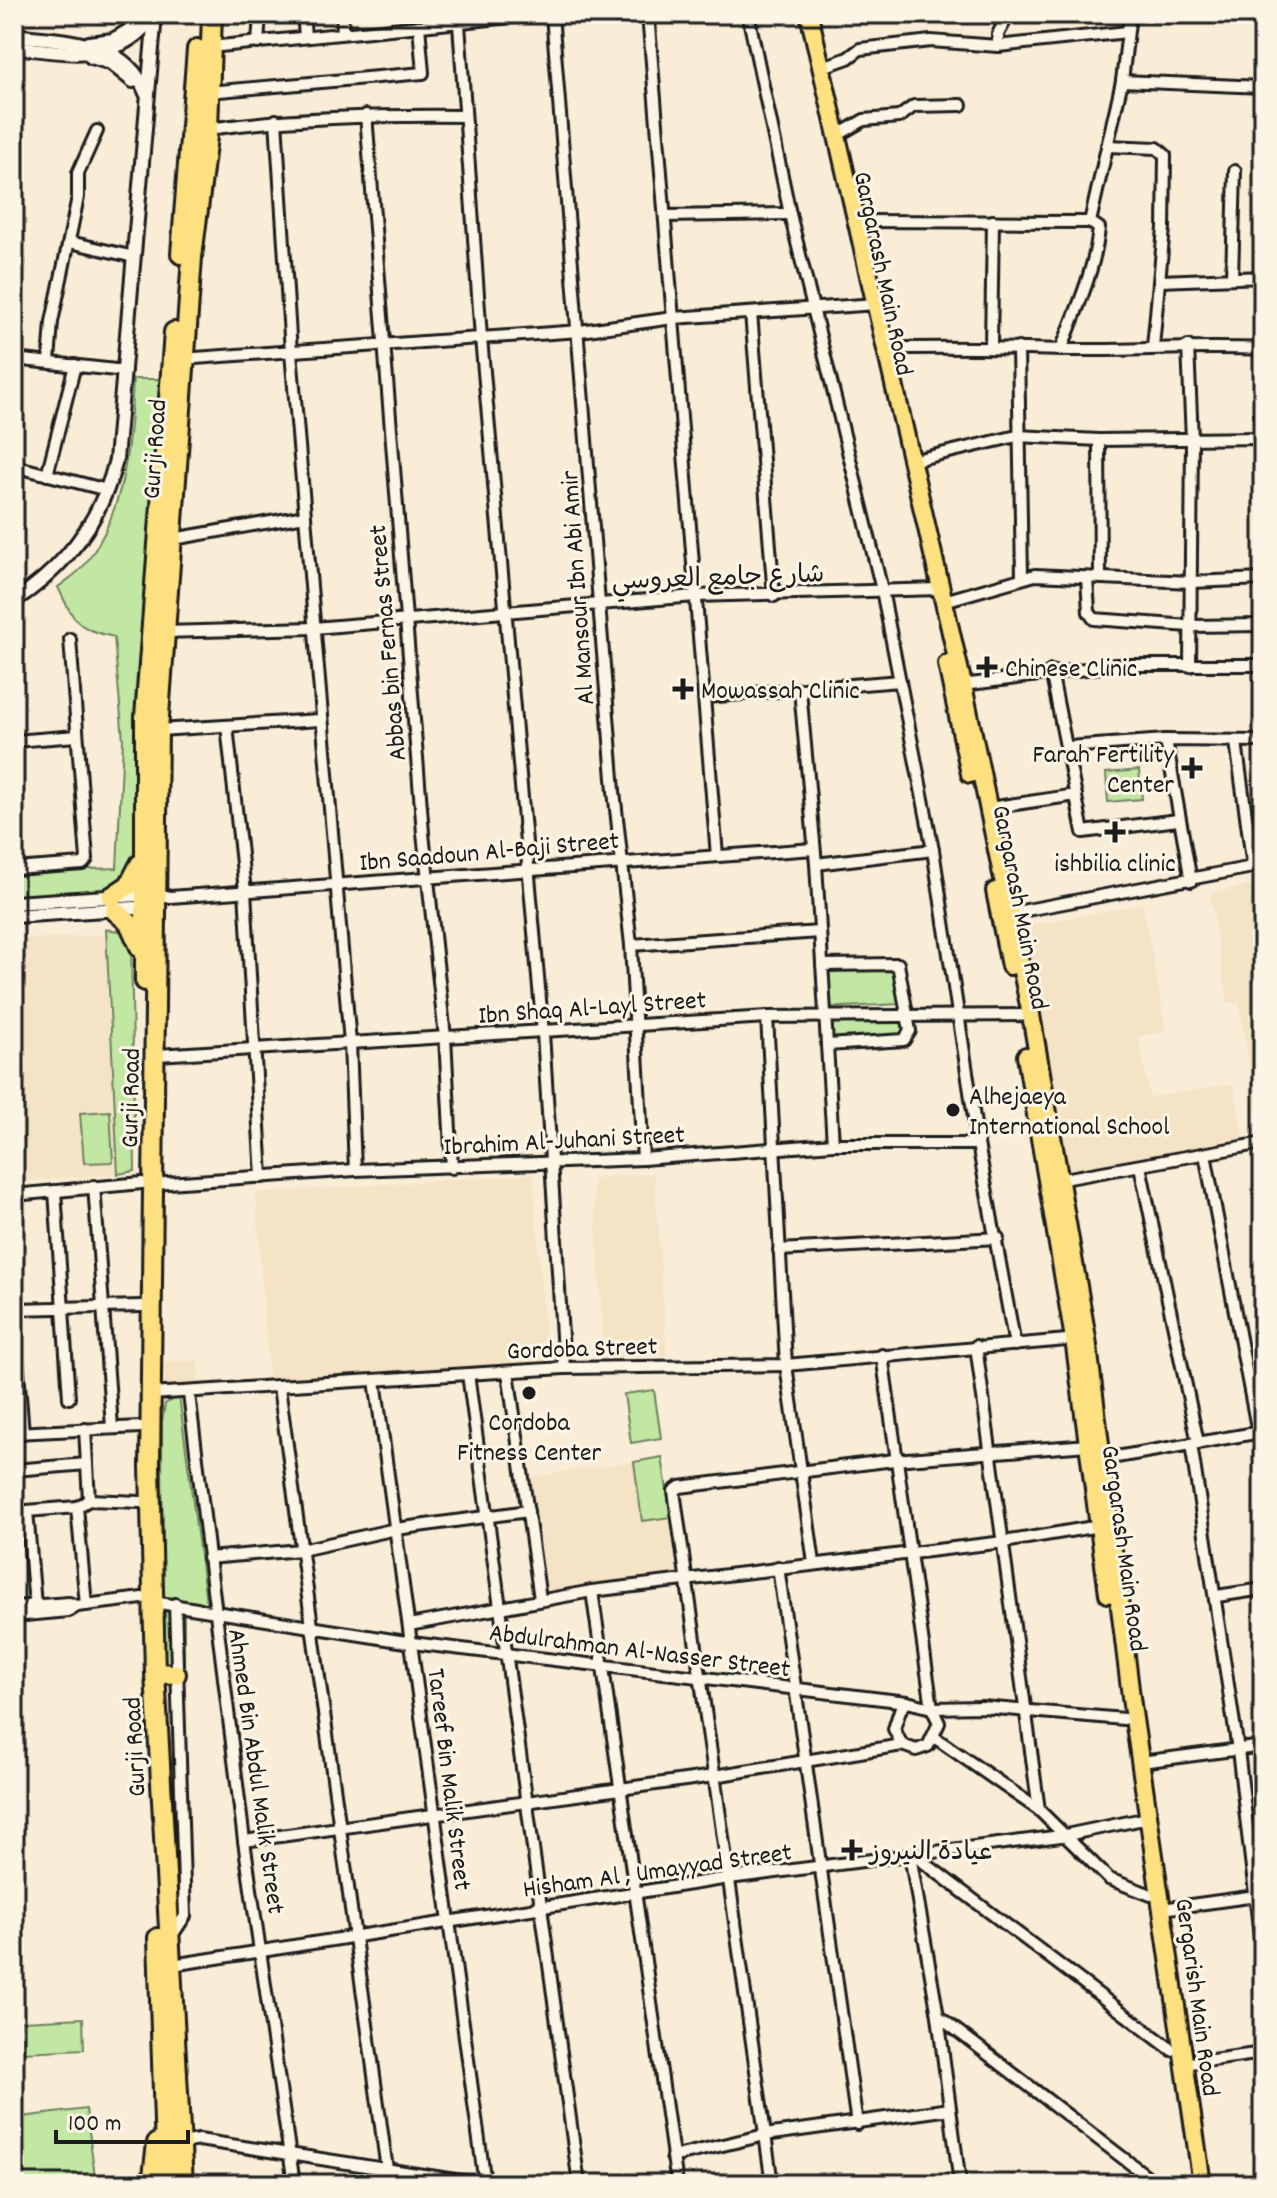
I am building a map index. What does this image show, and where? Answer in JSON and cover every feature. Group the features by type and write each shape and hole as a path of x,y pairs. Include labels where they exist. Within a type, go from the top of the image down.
{"highway":[{"name":"Gurji Road","path":"166,2184 148,1600 150,1394 145,963 154,900 142,854 145,717 178,360 200,14"},
{"name":"Gurji Road","path":"183,2184 155,1673 141,1502 142,1306 157,1055 154,900 163,632 173,539 178,360 208,129 212,14"},
{"path":"142,854 135,879 113,904 133,928 145,963"},
{"path":"155,1673 176,1674"},
{"path":"152,2184 165,2110"}],"main road":[{"name":"Gargarash Main Road","path":"802,14 963,685 989,808 1011,913 1025,1015 1080,1339"},
{"name":"Gargarash Main Road","path":"809,14 858,221 872,304 911,461 1058,1180 1094,1455 1141,1762 1145,1819"},
{"name":"Gargarash Main Road","path":"1094,1455 1099,1526 1124,1719 1145,1819"},
{"name":"Gergarish Main Road","path":"1145,1819 1151,1895 1191,2184"},
{"name":"Gergarish Main Road","path":"1145,1819 1162,1909 1202,2184"}],"street":[{"path":"14,47 85,49 132,30 147,14"},
{"path":"109,52 127,43 154,14"},
{"path":"14,601 49,576 75,549 107,490 116,460 154,14"},
{"path":"258,43 260,14"},
{"path":"303,14 305,36"},
{"path":"342,14 343,33"},
{"path":"210,47 541,14"},
{"name":"Al Mansour Ibn Abi Amir","path":"552,14 580,331 598,603 631,945 643,1159"},
{"path":"648,14 717,856"},
{"path":"748,14 790,214 882,590 933,850 978,1144 998,1238 1015,1345"},
{"path":"998,46 998,34 1009,14"},
{"path":"1090,222 1122,81 1130,14"},
{"path":"459,24 481,338 543,1033 548,1162 564,1368"},
{"path":"208,92 423,73 419,26"},
{"path":"820,68 848,58 860,49 931,41 998,46 1127,32"},
{"path":"14,35 109,52 136,72 147,100"},
{"path":"85,49 125,72 147,100"},
{"path":"1122,81 1263,87"},
{"path":"838,135 864,120 899,117 914,106 961,105"},
{"path":"208,129 276,120 366,115 464,116"},
{"name":"Abbas bin Fernas Street","path":"366,115 445,1037 452,1168"},
{"path":"276,120 320,720 350,1043 355,1170"},
{"path":"49,362 52,322 78,197 78,173 97,131"},
{"path":"1107,146 1157,148 1165,155 1160,281 1153,347"},
{"path":"1232,278 1235,171"},
{"path":"665,216 790,214"},
{"path":"858,221 1090,222 1099,228 1098,241 1084,291 1061,350"},
{"path":"991,346 993,221"},
{"path":"70,242 134,257"},
{"path":"14,250 18,261 14,285"},
{"path":"1160,281 1263,277"},
{"path":"178,360 580,331 673,318 872,304"},
{"path":"751,313 774,596"},
{"path":"885,349 991,346 1061,350 1188,346 1263,349"},
{"path":"1188,346 1192,440 1190,666"},
{"path":"1018,348 1017,436 1022,577"},
{"path":"14,359 125,371"},
{"path":"47,475 75,365"},
{"path":"911,461 1017,436 1099,440 1263,438"},
{"path":"1099,440 1100,577"},
{"path":"14,481 15,467 107,490"},
{"path":"173,539 305,516"},
{"name":"شارع جامع العروسي","path":"163,632 314,628 695,596 774,596 882,590 939,594 1022,577 1192,582 1263,579"},
{"path":"1087,578 1089,612 1094,619 1190,626 1263,625"},
{"path":"14,869 83,864 87,859 70,639"},
{"path":"963,685 1051,671 1116,665 1263,665"},
{"path":"1051,671 1068,747 1080,825 1086,834 1178,820"},
{"path":"705,697 900,681"},
{"path":"800,690 816,864 833,1144"},
{"path":"158,730 320,720"},
{"path":"227,726 245,891 262,1177"},
{"path":"14,741 77,736"},
{"path":"1068,747 1166,740 1263,741"},
{"path":"1166,740 1191,881"},
{"path":"1011,913 1258,866 1236,742"},
{"path":"989,808 1076,795"},
{"name":"Ibn Saadoun Al-Baji Street","path":"154,900 623,861 814,849"},
{"path":"816,864 933,850"},
{"path":"14,916 154,900"},
{"path":"14,903 113,904"},
{"path":"631,945 820,932"},
{"path":"822,965 896,962 910,1031 904,1040 827,1045"},
{"name":"Ibn Shaq Al-Layl Street","path":"157,1055 767,1017 909,1017 959,1012 1025,1015"},
{"path":"767,1017 786,1365 814,1563"},
{"path":"1058,1180 1263,1143"},
{"name":"Ibrahim Al-Juhani Street","path":"14,1195 94,1186 355,1170 643,1159 833,1144 978,1144"},
{"path":"772,2184 673,1494 676,1488 894,1460 991,1453 1094,1455 1194,1444 1260,1432 1205,1154"},
{"path":"1140,1166 1194,1444 1258,1896 1263,1961"},
{"path":"94,1186 112,1427"},
{"path":"55,1191 69,1398"},
{"path":"779,1250 998,1238"},
{"path":"14,1309 142,1306"},
{"path":"14,1321 19,1433 141,1427"},
{"name":"Gordoba Street","path":"150,1394 189,1394 564,1368 786,1365 1080,1339"},
{"path":"976,1346 1039,1810"},
{"path":"244,1841 714,1776 902,1745 922,1749 934,1737 939,1723 932,1708 907,1554 882,1355"},
{"path":"508,1372 540,1599"},
{"path":"468,1374 579,2184"},
{"name":"Tareef Bin Malik Street","path":"375,1380 483,2184"},
{"path":"279,1387 389,2184"},
{"name":"Ahmed Bin Abdul Malik Street","path":"189,1394 244,1841 294,2184"},
{"path":"85,1429 89,1500"},
{"path":"14,1470 87,1464"},
{"path":"14,1512 77,1507 89,1500 141,1502"},
{"path":"77,1507 82,1605"},
{"path":"27,1511 35,1605"},
{"path":"208,1558 301,1550 396,1529 528,1511"},
{"path":"409,1625 592,1591 1004,1542 1099,1526"},
{"path":"778,1567 857,2124"},
{"path":"1217,1596 1263,1589"},
{"path":"592,1591 677,2184"},
{"name":"Abdulrahman Al-Nasser Street","path":"82,1605 148,1600 313,1630 700,1677 796,1692 907,1702 932,1708 982,1707 1124,1719"},
{"path":"170,1939 185,1916 175,1604"},
{"path":"14,1607 82,1605"},
{"path":"14,1616 69,1611 82,1605"},
{"path":"902,1745 894,1729 900,1710 907,1702"},
{"path":"934,1737 1039,1810 1061,1836 1109,1879 1151,1895"},
{"path":"1141,1762 1263,1746"},
{"name":"Hisham Al , Umayyad Street","path":"172,1965 261,1949 448,1925 539,1906 729,1878 823,1869 1061,1836 1145,1819"},
{"path":"912,1855 961,2183"},
{"path":"912,1855 1172,2050"},
{"path":"1162,1909 1258,1896"},
{"path":"938,2016 1157,2184"},
{"path":"1183,2064 1263,2053"},
{"path":"672,2157 765,2135 950,2109"},
{"path":"182,2143 199,2140 483,2184"}],"shaded area":[{"path":"1263,883 1263,1135 1260,1136 1239,1002 1228,1003 1210,893"},
{"path":"1143,904 1166,1031 1138,1037 1150,1097 1233,1084 1245,1145 1064,1172 1021,927"},
{"path":"104,935 118,1174 14,1182 14,940"},
{"path":"654,1173 667,1355 605,1359 593,1178"},
{"path":"533,1174 547,1365 269,1385 256,1193"},
{"path":"198,1361 199,1385 164,1387 163,1362"},
{"path":"662,1457 679,1573 548,1593 531,1477"}],"green space":[{"path":"133,379 165,379 135,867 108,890 14,896 14,872 117,868 123,740 114,637 91,631 78,622 58,587 83,566 110,521 127,451"},
{"path":"1139,770 1142,799 1108,802 1106,773"},
{"path":"106,929 126,932 131,939 135,1171 118,1174"},
{"path":"892,965 899,1004 825,1008 827,972"},
{"path":"902,1019 904,1034 831,1040 831,1023"},
{"path":"110,1111 113,1162 84,1163 80,1113"},
{"path":"654,1390 661,1438 631,1443 624,1394"},
{"path":"179,1396 208,1616 184,1614 184,1671 163,1668 162,1421 165,1404"},
{"path":"662,1457 671,1517 642,1521 634,1462"},
{"path":"83,2018 84,2049 24,2052 22,2021"},
{"path":"86,2109 96,2184 14,2184 14,2118"}],"place":[{"name":"Chinese Clinic","path":"987,667"},
{"name":"Mowassah Clinic","path":"683,689"},
{"name":"Farah Fertility Center","path":"1192,768"},
{"name":"ishbilia clinic","path":"1115,832"},
{"name":"Alhejaeya International School","path":"953,1110"},
{"name":"Cordoba Fitness Center","path":"529,1393"},
{"name":"عيادة النيروز","path":"852,1850"}]}
